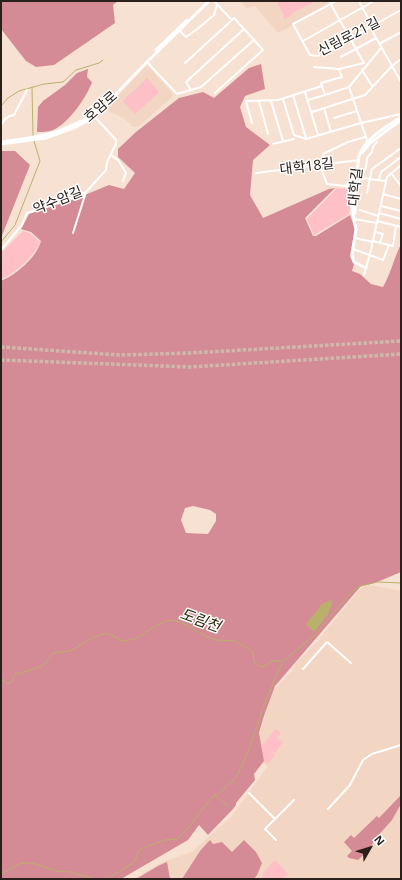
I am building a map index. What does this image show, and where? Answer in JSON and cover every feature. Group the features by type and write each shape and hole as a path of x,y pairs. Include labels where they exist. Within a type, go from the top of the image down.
{"main road":[{"name":"호암로","path":"1,143 46,138 76,127 94,116 180,31 208,1"},
{"path":"1,143 45,136 62,131 94,116 208,1"},
{"name":"대학길","path":"354,249 356,230 352,208 361,151 368,143 401,117"},
{"path":"357,174 361,156 368,143"},
{"path":"355,219 356,184"},
{"path":"354,249 352,257 354,262 366,267"}],"street":[{"path":"214,1 232,20 234,18 263,50 215,93"},
{"path":"336,1 330,2 293,24 303,41 374,1"},
{"path":"359,1 381,48 401,82"},
{"path":"330,2 366,66"},
{"path":"180,31 186,37 196,30 214,15 217,4"},
{"name":"신림로21길","path":"303,41 310,55 318,56 401,10"},
{"path":"185,63 232,20"},
{"path":"191,90 186,82 244,29"},
{"path":"379,44 401,32"},
{"path":"340,58 376,38"},
{"path":"147,62 177,94 201,87 254,40"},
{"path":"308,100 349,87 381,48"},
{"path":"312,112 365,95 392,66 401,59"},
{"path":"314,67 339,69 364,63"},
{"path":"325,95 321,83 342,76 339,69"},
{"path":"362,70 373,87"},
{"path":"252,123 246,101 271,101 283,99 322,86"},
{"path":"349,87 368,143"},
{"path":"1,126 5,118 14,115 27,90"},
{"path":"305,92 318,135"},
{"path":"293,95 306,139"},
{"path":"283,99 294,135 306,139 360,123 401,117"},
{"path":"259,101 268,134"},
{"path":"271,101 283,141"},
{"path":"324,108 331,132"},
{"path":"334,118 357,111"},
{"name":"약수암길","path":"1,250 22,226 27,214 86,192 106,170 107,162 116,140 94,116"},
{"path":"324,166 324,154 348,142 365,137"},
{"path":"273,144 294,139"},
{"path":"320,166 327,184 345,186 356,184 362,178 366,167 367,158 377,142"},
{"path":"367,193 372,169 401,148"},
{"path":"111,155 125,169 126,173 123,181"},
{"path":"379,180 381,172 401,157"},
{"name":"대학18길","path":"256,173 324,166 359,160"},
{"path":"364,275 373,242 387,177 401,165"},
{"path":"391,173 401,186"},
{"path":"345,186 357,174"},
{"path":"362,178 386,181"},
{"path":"73,233 86,192"},
{"path":"383,194 401,199"},
{"path":"380,206 401,211"},
{"path":"360,210 401,219"},
{"path":"355,219 401,227"},
{"path":"356,238 393,246 396,226"},
{"path":"375,232 383,234 380,243"},
{"path":"354,249 384,260 389,245"},
{"path":"303,669 327,642 351,663"},
{"path":"328,809 350,785 363,760 372,754 401,745"},
{"path":"248,793 275,819"},
{"path":"276,840 265,829 294,800"}],"shaded area":[{"path":"1,1 118,1 113,5 115,23 54,65 36,67 26,61 1,29"},
{"path":"239,1 329,1 331,4 278,33 255,6 247,8"},
{"path":"281,1 316,1 292,13 292,15 285,19 277,3"},
{"path":"261,64 265,89 245,96 240,107 246,127 270,145 253,160 250,195 263,218 329,189 335,188 305,218 313,236 316,236 350,215 355,229 350,257 354,264 352,271 360,274 371,284 383,287 401,244 401,572 375,583 361,586 275,686 259,733 264,761 254,774 255,780 236,803 233,809 208,835 199,825 188,840 121,879 1,879 1,281 25,265 39,247 41,241 31,232 21,229 29,214 75,199 109,185 124,189 135,173 118,157 118,149 136,132 179,98 203,92 214,98 249,68","holes":["193,506 210,510 216,514 216,521 208,534 186,533 181,520 185,508"]},
{"path":"146,66 149,67 173,94 173,96 141,124 137,127 133,127 123,118 109,112 106,109"},
{"path":"88,69 87,77 92,82 90,88 71,116 59,127 53,130 37,132 38,107 43,101 65,85 77,73"},
{"path":"147,78 159,92 135,114 123,101"},
{"path":"1,151 15,151 30,165 1,238"},
{"path":"337,188 353,190 349,214 314,235 307,219"},
{"path":"23,231 30,233 40,242 34,253 24,264 1,279 1,253"},
{"path":"370,585 401,591 401,879 133,879 163,862 192,852 232,816 268,766 263,763 259,735 273,691 293,670 295,664 318,641 359,590 362,587"},
{"path":"331,600 332,604 328,614 314,632 306,624 322,604"},
{"path":"276,729 281,733 277,738 283,742 275,753 269,749 275,755 268,764 264,762 262,745"},
{"path":"401,795 401,804 392,820 375,839 370,849 358,860 349,858 347,856 352,851 344,842 351,835 354,838 377,816 379,818"},
{"path":"210,840 213,844 222,842 232,852 244,840 256,852 262,863 254,879 182,879 200,851"},
{"path":"275,860 288,874 284,879 262,879 263,873"},
{"path":"167,862 170,879 136,879 158,866"}],"waterway":[{"path":"1,106 8,98 19,91 44,84 63,82 76,70 99,63 103,60"},
{"path":"32,87 33,136"},
{"path":"1,242 15,225 40,161 34,141"},
{"name":"도림천","path":"109,879 132,863 136,859 140,849 165,840 177,839 189,827 207,803 233,781 238,774 249,749 262,709 283,661 315,635 351,592 361,586 377,582 401,583"},
{"name":"도림천","path":"1,679 7,683 11,683 16,673 19,674 44,665 53,653 70,651 94,637 107,633 123,641 135,639 168,620 181,622 207,637 216,640 235,641 253,653 254,662 260,667 272,661 282,661"},
{"path":"215,795 229,807"},
{"name":"도림천","path":"1,873 21,863 32,863 56,871 70,872 95,879"}],"tunnel":[{"path":"1,347 120,355 190,353 401,341"},
{"path":"1,360 190,367 401,354"}]}
